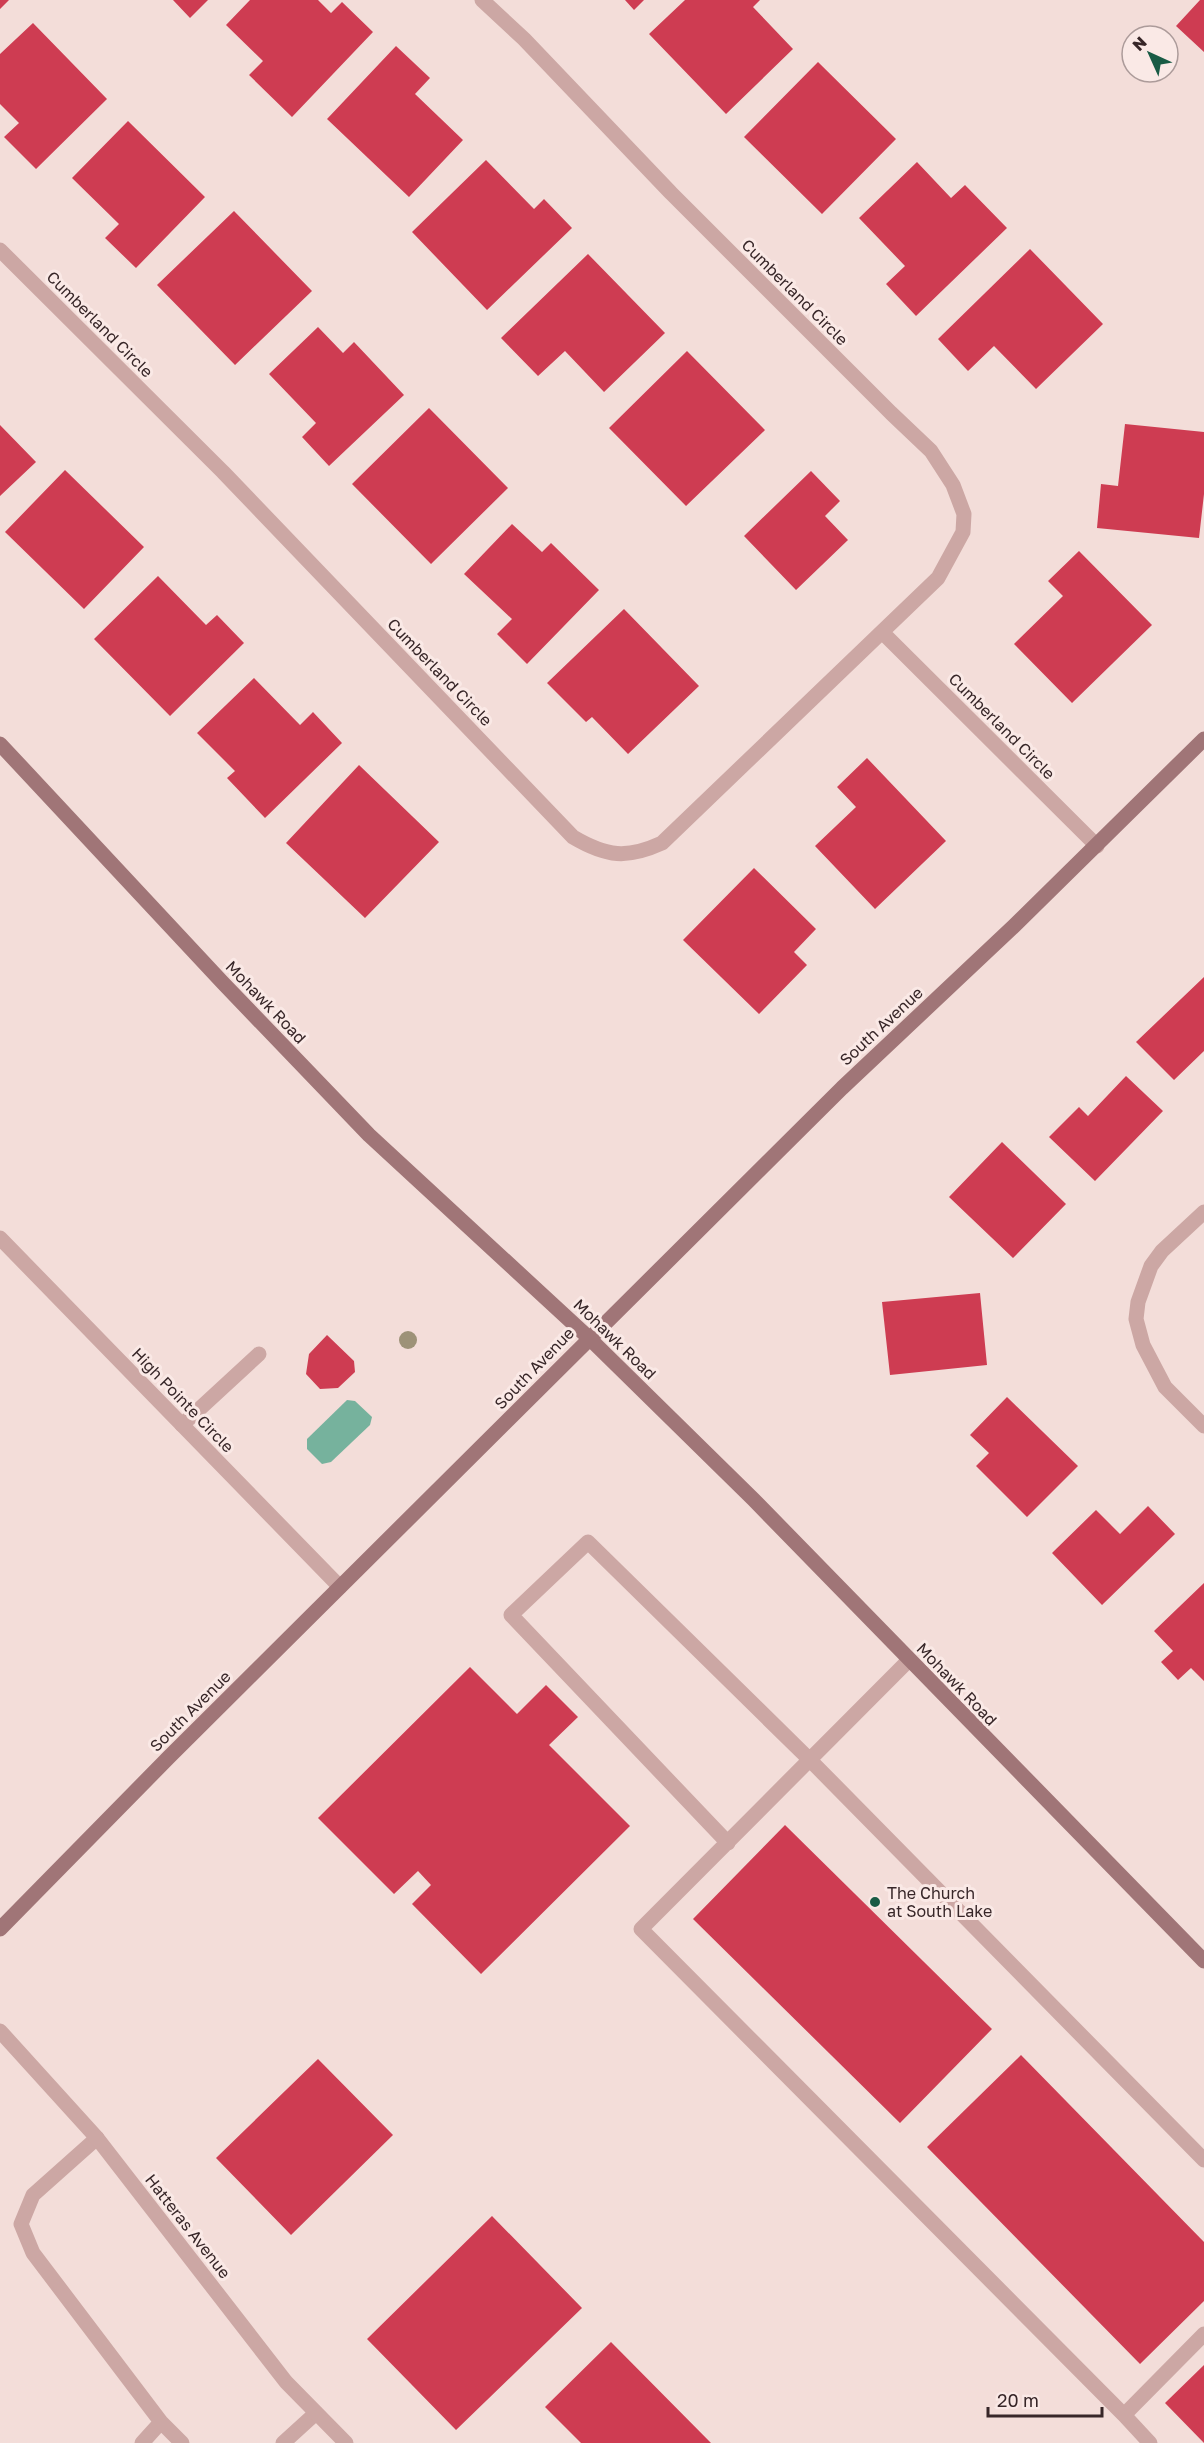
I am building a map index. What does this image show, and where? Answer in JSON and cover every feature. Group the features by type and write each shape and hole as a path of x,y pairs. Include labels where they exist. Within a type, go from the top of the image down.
{"street":[{"name":"Cumberland Circle","path":"0,250 223,472 573,837 593,848 616,854 641,852 662,843 938,578 963,532 964,514 953,485 932,451 882,405 679,202 524,39 482,0"},
{"name":"Cumberland Circle","path":"882,632 1096,846"},
{"name":"South Avenue","path":"0,1929 340,1587 502,1428 589,1338 842,1088 1096,846 1204,739"},
{"name":"Mohawk Road","path":"0,744 223,983 369,1135 589,1338 753,1499 1204,1961"},
{"path":"1204,1212 1162,1251 1151,1266 1138,1302 1136,1319 1143,1345 1166,1387 1204,1426"},
{"name":"High Pointe Circle","path":"0,1238 340,1587"},
{"path":"182,1425 259,1354"},
{"path":"728,1843 511,1615 588,1542 810,1760 1204,2160"},
{"path":"909,1660 641,1929 1150,2443"},
{"name":"Hatteras Avenue","path":"0,2031 97,2138 286,2382 346,2443"},
{"path":"97,2138 33,2195 21,2224 33,2253 161,2422 182,2443"},
{"path":"1124,2415 1204,2334"},
{"path":"283,2443 316,2413"},
{"path":"141,2443 161,2422"}],"shaded area":[{"path":"347,1400 355,1401 372,1417 370,1425 331,1462 322,1464 307,1449 307,1439"}],"building":[{"path":"0,0 9,0 0,9"},
{"path":"173,0 208,0 190,18"},
{"path":"250,0 318,0 331,13 342,2 373,32 292,117 249,75 263,61 226,25"},
{"path":"625,0 644,0 634,10"},
{"path":"685,0 760,0 753,7 793,49 726,114 649,34"},
{"path":"1200,0 1204,0 1204,52 1180,30 1180,24 1178,24"},
{"path":"33,23 107,99 36,169 4,137 19,123 0,104 0,54"},
{"path":"396,46 430,78 415,94 463,140 409,197 327,119"},
{"path":"818,62 896,139 822,214 744,137"},
{"path":"128,121 205,197 136,268 105,238 119,224 72,178"},
{"path":"486,160 534,209 544,199 572,228 487,310 412,232"},
{"path":"917,162 951,198 965,185 1007,228 916,316 886,284 905,266 859,218"},
{"path":"234,211 312,291 235,365 157,285"},
{"path":"1030,249 1103,324 1036,389 994,346 968,371 938,339"},
{"path":"588,254 665,333 604,392 565,351 538,376 501,338"},
{"path":"318,327 343,353 354,342 404,395 329,466 302,437 316,423 269,374"},
{"path":"687,351 765,430 686,506 609,428"},
{"path":"429,408 508,488 431,564 352,484"},
{"path":"1125,424 1204,432 1204,494 1199,538 1097,528 1101,484 1118,486"},
{"path":"0,425 36,462 0,496"},
{"path":"65,470 144,547 84,609 5,532"},
{"path":"811,471 840,501 825,516 848,540 796,590 744,536"},
{"path":"512,524 542,552 551,543 599,590 527,664 497,634 512,619 464,574"},
{"path":"1079,551 1152,625 1072,703 1014,644 1063,596 1048,581"},
{"path":"158,576 206,625 217,615 244,643 170,716 94,639"},
{"path":"624,609 699,686 628,754 592,717 586,722 547,683"},
{"path":"254,678 300,725 313,712 342,743 265,818 227,778 235,771 197,733"},
{"path":"867,758 946,841 875,909 815,846 856,807 837,787"},
{"path":"359,765 439,842 365,918 286,843"},
{"path":"754,868 816,929 794,952 807,965 759,1014 683,940"},
{"path":"1204,977 1204,1051 1174,1080 1136,1042"},
{"path":"1126,1076 1163,1111 1095,1181 1049,1137 1079,1107 1088,1116"},
{"path":"1002,1142 1066,1204 1013,1258 949,1197"},
{"path":"980,1293 987,1365 890,1375 882,1302"},
{"path":"327,1335 354,1361 355,1372 338,1388 320,1389 306,1374 309,1354"},
{"path":"1007,1397 1078,1466 1027,1517 976,1466 989,1453 970,1435"},
{"path":"1148,1506 1175,1534 1102,1605 1052,1553 1096,1510 1120,1534"},
{"path":"1204,1583 1204,1681 1191,1668 1178,1680 1161,1662 1173,1651 1154,1631"},
{"path":"470,1667 517,1714 546,1685 578,1717 549,1745 630,1826 481,1974 412,1904 431,1885 418,1871 394,1894 318,1818"},
{"path":"785,1825 992,2029 900,2123 693,1919"},
{"path":"1021,2055 1204,2242 1204,2301 1140,2364 927,2147"},
{"path":"318,2059 393,2135 291,2235 216,2158"},
{"path":"492,2216 582,2308 456,2430 367,2339"},
{"path":"611,2342 711,2443 581,2443 545,2407"},
{"path":"1204,2365 1204,2443 1165,2403"}],"place":[{"name":"The Church at South Lake","path":"875,1902"}]}
